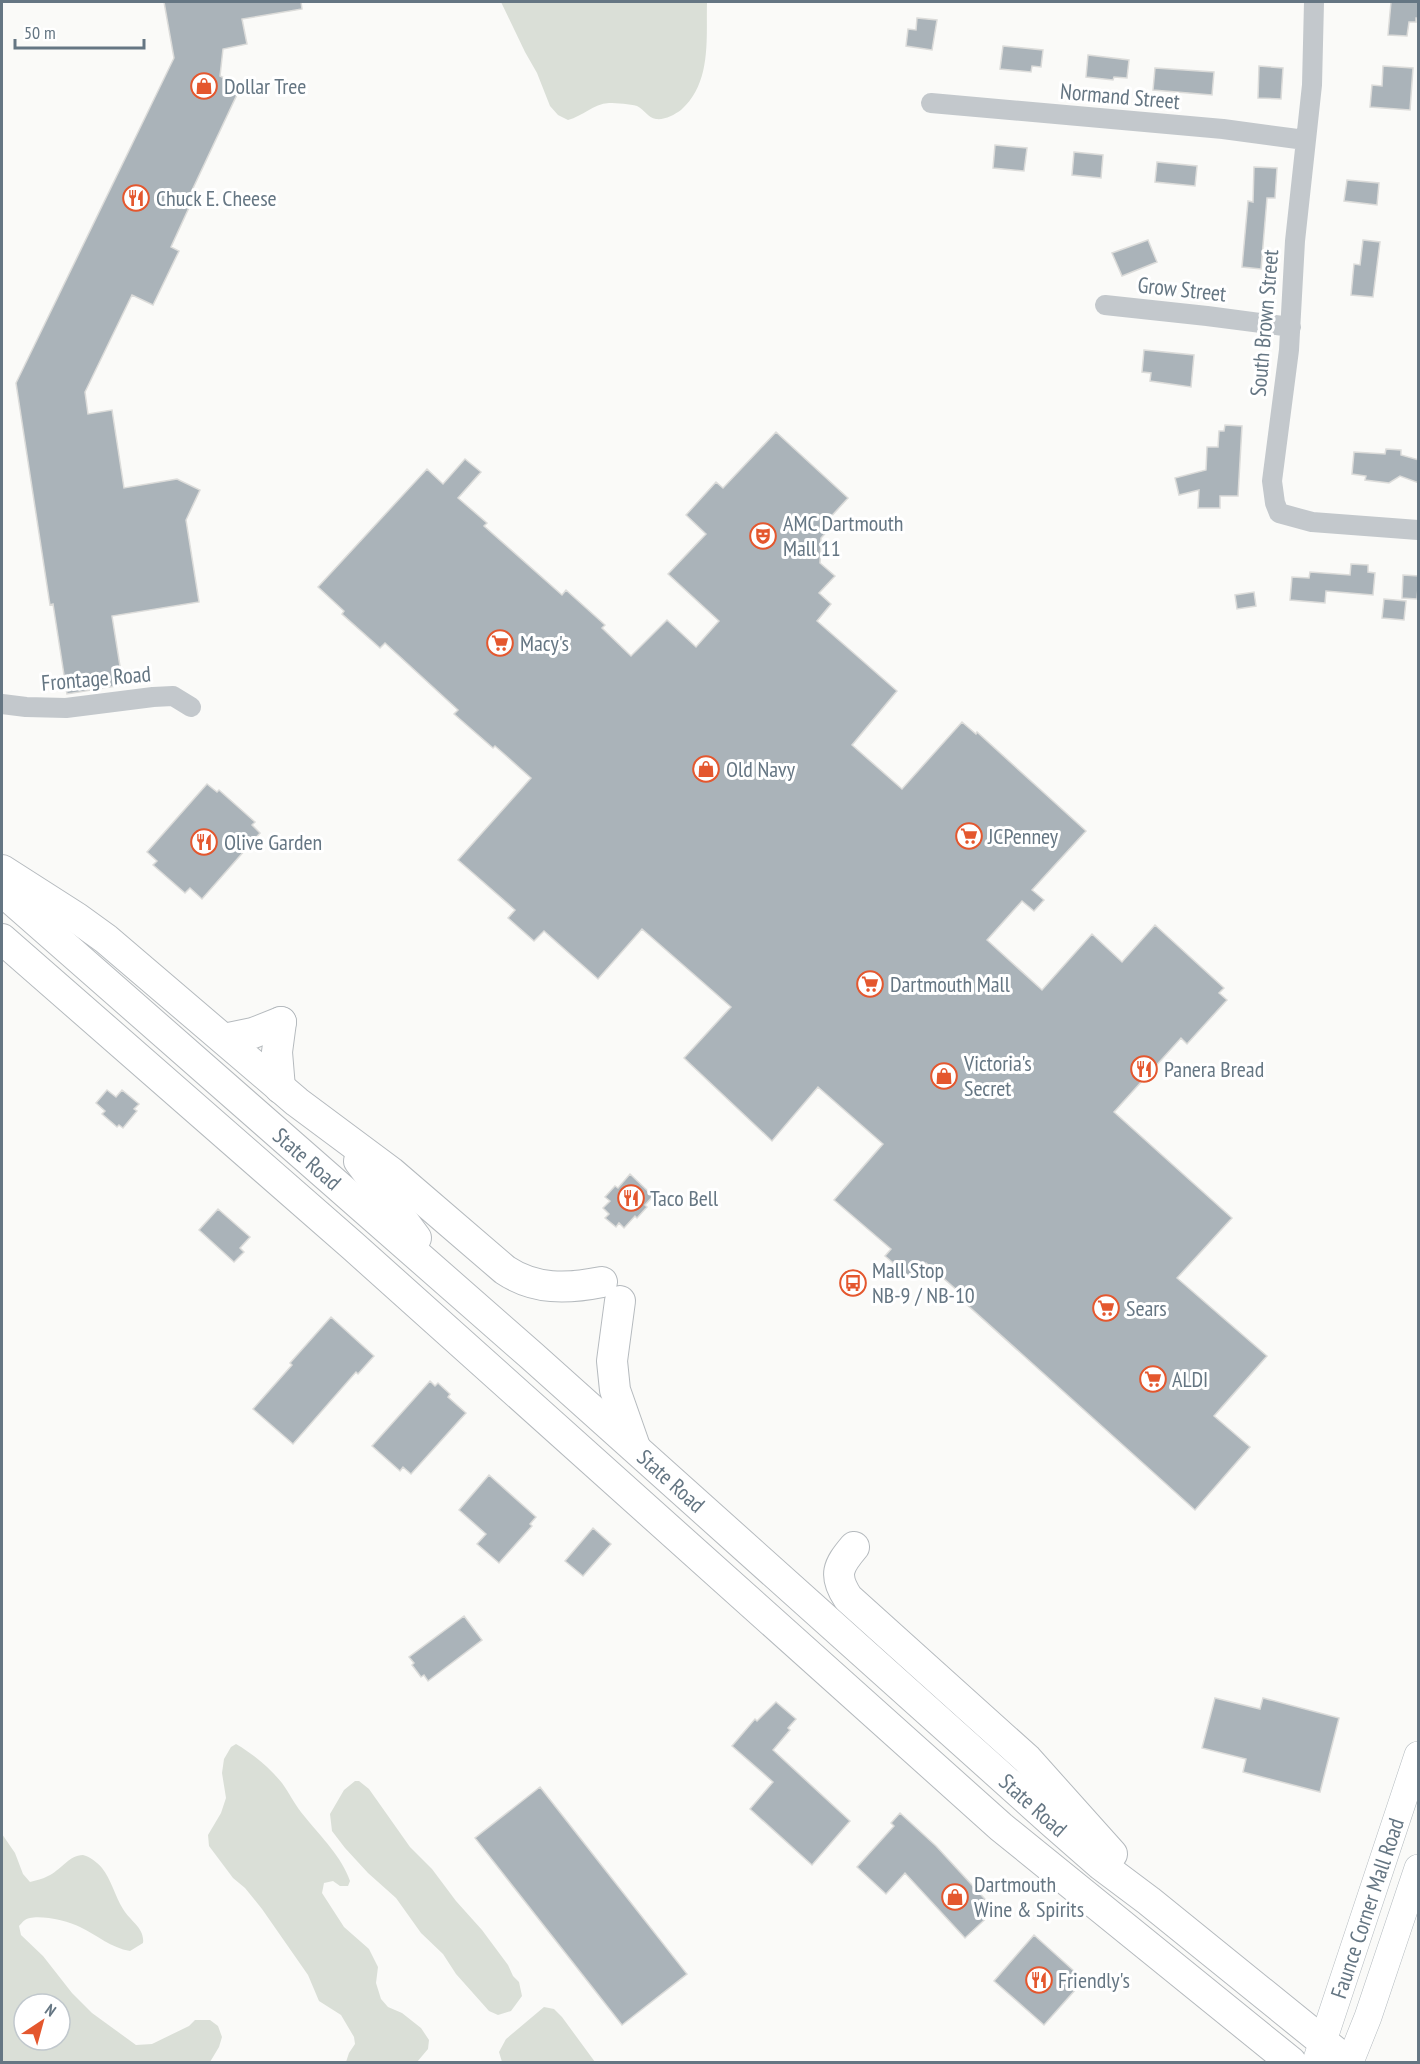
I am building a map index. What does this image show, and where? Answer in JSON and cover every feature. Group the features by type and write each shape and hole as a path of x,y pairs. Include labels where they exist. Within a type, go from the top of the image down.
{"main road":[{"path":"2,870 78,918 106,939 280,1088 391,1172 495,1262 516,1277 542,1286 611,1291 612,1361 615,1390 636,1450"},
{"name":"State Road","path":"2,891 453,1287 1003,1780 1101,1865 1149,1901 1319,2052 1349,2062"},
{"name":"State Road","path":"2,939 346,1240 1001,1827 1291,2062"},
{"path":"224,1039 253,1033 282,1022 277,1052 280,1088"},
{"path":"339,1134 453,1287"},
{"path":"854,1546 839,1568 840,1584 848,1598 1039,1771 1149,1901"},
{"name":"Faunce Corner Mall Road","path":"1319,2052 1419,1755"},
{"name":"Faunce Corner Mall Road","path":"1349,2062 1368,2017 1419,1868"}],"street":[{"name":"South Brown Street","path":"1314,2 1314,59 1292,267 1291,327 1272,481 1274,497 1278,511 1283,515 1312,522 1419,530"},
{"name":"Normand Street","path":"931,104 1223,129 1305,140"},
{"name":"Grow Street","path":"1105,305 1291,327"},
{"name":"Frontage Road","path":"2,704 66,708 173,696 191,708"}],"shaded area":[{"path":"501,2 707,2 707,45 703,73 698,87 681,110 666,118 653,118 637,106 609,103 568,120 558,115 550,106 537,73"},
{"path":"236,1744 249,1752 277,1777 342,1864 350,1881 348,1886 340,1886 333,1881 324,1883 322,1893 344,1927 369,1949 378,1967 376,1983 381,1999 388,2007 402,2013 421,2028 429,2040 428,2049 417,2062 346,2062 355,2044 354,2037 341,2015 319,2001 308,1975 262,1909 245,1888 233,1878 209,1846 208,1835 221,1813 226,1798 222,1773 224,1759 231,1747"},
{"path":"355,1781 359,1781 369,1789 410,1847 432,1869 508,1965 519,1982 522,1996 511,2011 498,2015 489,2011 456,1974 443,1954 421,1933 396,1898 368,1873 332,1831 330,1814 344,1790"},
{"path":"2,1834 15,1853 23,1874 30,1882 52,1874 69,1860 78,1856 83,1855 93,1860 105,1872 123,1909 142,1933 143,1938 143,1943 130,1951 63,1921 35,1917 23,1921 19,1926 21,1935 43,1956 71,1992 12,1992 12,2052 72,2052 72,1993 92,2013 136,2045 152,2044 189,2026 195,2020 210,2020 218,2026 222,2037 210,2062 2,2062"},
{"path":"544,2007 554,2009 562,2017 595,2062 502,2062 499,2052 506,2039"}],"building":[{"path":"164,2 301,2 302,9 242,19 247,44 223,49 220,76 241,86 188,199 192,201 171,247 179,251 153,305 132,295 85,392 88,414 112,410 124,488 177,479 200,490 186,520 199,602 112,616 123,685 67,694 53,604 50,605 16,383 174,58"},
{"path":"1391,2 1419,2 1419,18 1416,18 1416,22 1409,22 1407,36 1388,35"},
{"path":"917,18 937,20 932,50 906,46 908,29 916,30"},
{"path":"1003,46 1043,50 1041,67 1032,66 1031,72 1000,69"},
{"path":"1088,55 1129,60 1127,78 1114,77 1113,80 1086,77"},
{"path":"1259,66 1283,68 1281,99 1258,98"},
{"path":"1383,66 1413,68 1410,110 1370,107 1372,85 1382,86"},
{"path":"1155,68 1214,72 1212,95 1153,90"},
{"path":"995,145 1027,148 1024,171 993,168"},
{"path":"1074,152 1103,155 1101,178 1072,175"},
{"path":"1157,162 1197,166 1195,186 1155,182"},
{"path":"1254,167 1277,168 1275,198 1267,198 1261,269 1242,267 1248,201 1253,202"},
{"path":"1347,180 1379,183 1377,205 1344,201"},
{"path":"1148,240 1157,262 1122,276 1112,253"},
{"path":"1363,240 1380,242 1373,297 1351,295 1354,264 1360,265"},
{"path":"1144,350 1194,355 1191,387 1150,381 1151,373 1142,372"},
{"path":"1225,425 1242,426 1238,496 1220,496 1220,508 1198,508 1199,490 1179,495 1175,478 1206,470 1207,447 1218,447 1219,431 1224,431"},
{"name":"Dartmouth Mall","path":"776,432 848,498 826,522 831,527 821,538 820,563 835,576 819,593 831,604 817,621 897,691 852,745 902,789 962,722 976,734 977,732 1086,831 1032,890 1044,900 1034,911 1022,901 987,940 1042,990 1092,934 1122,962 1155,925 1224,988 1219,993 1227,1000 1187,1044 1181,1038 1114,1112 1232,1218 1177,1278 1267,1356 1214,1416 1250,1447 1195,1510 964,1302 967,1299 926,1263 912,1279 885,1256 891,1249 834,1200 883,1144 818,1087 772,1141 684,1058 731,1007 642,929 598,979 544,931 534,941 508,918 515,910 458,860 531,778 454,714 458,710 385,643 380,648 342,614 344,611 318,587 427,469 443,484 465,459 481,472 458,498 487,523 484,526 562,595 566,590 605,625 602,628 631,656 667,620 696,647 719,621 668,574 706,534 686,515 716,482 723,488"},
{"path":"1386,449 1401,450 1401,455 1419,460 1419,483 1400,476 1389,483 1365,480 1366,476 1352,474 1354,452 1385,454"},
{"path":"1351,564 1368,565 1368,572 1375,573 1373,595 1326,591 1325,603 1290,600 1292,577 1309,578 1310,572 1350,575"},
{"path":"1403,575 1419,576 1417,599 1402,598"},
{"path":"1254,592 1256,606 1237,609 1235,595"},
{"path":"1384,599 1406,601 1404,620 1382,618"},
{"name":"Olive Garden","path":"207,784 217,792 219,790 255,822 252,825 260,833 202,899 190,888 185,893 153,865 157,861 147,852"},
{"path":"107,1090 116,1097 122,1090 139,1104 134,1109 137,1111 123,1128 119,1125 117,1127 102,1114 105,1111 96,1103"},
{"name":"Taco Bell","path":"630,1174 653,1196 637,1218 635,1216 624,1228 619,1223 616,1227 605,1218 609,1214 603,1208 610,1201 605,1197 615,1186 618,1188"},
{"path":"218,1209 250,1237 240,1248 244,1252 234,1262 199,1230"},
{"path":"331,1317 374,1356 358,1374 356,1372 293,1444 253,1409"},
{"path":"430,1381 435,1386 438,1383 450,1394 448,1397 466,1413 411,1474 403,1467 400,1471 372,1446"},
{"path":"489,1475 536,1517 530,1524 532,1526 499,1563 477,1544 486,1534 459,1510"},
{"path":"593,1528 611,1544 583,1576 565,1561"},
{"path":"464,1616 482,1640 428,1681 424,1675 421,1677 409,1657"},
{"path":"1215,1698 1260,1709 1263,1698 1339,1718 1320,1792 1243,1772 1246,1759 1202,1748"},
{"path":"776,1702 796,1719 773,1750 850,1821 812,1865 750,1809 773,1782 732,1746 755,1719 757,1721"},
{"path":"540,1787 687,1974 622,2025 475,1838"},
{"path":"900,1813 936,1846 995,1910 965,1938 905,1873 886,1894 857,1867 894,1826 891,1823"},
{"name":"Friendly's","path":"1034,1935 1084,1980 1044,2025 994,1981"}],"place":[{"name":"Dollar Tree","path":"204,86"},
{"name":"Chuck E. Cheese","path":"136,198"},
{"name":"AMC Dartmouth Mall 11","path":"763,536"},
{"name":"Macy's","path":"500,643"},
{"name":"Old Navy","path":"706,769"},
{"name":"JCPenney","path":"969,836"},
{"name":"Olive Garden","path":"204,842"},
{"name":"Dartmouth Mall","path":"870,984"},
{"name":"Panera Bread","path":"1144,1069"},
{"name":"Victoria's Secret","path":"944,1076"},
{"name":"Taco Bell","path":"631,1198"},
{"name":"Mall Stop NB-9 / NB-10","path":"853,1283"},
{"name":"Sears","path":"1106,1308"},
{"name":"ALDI","path":"1153,1379"},
{"name":"Dartmouth Wine & Spirits","path":"955,1897"},
{"name":"Friendly's","path":"1039,1980"}]}
